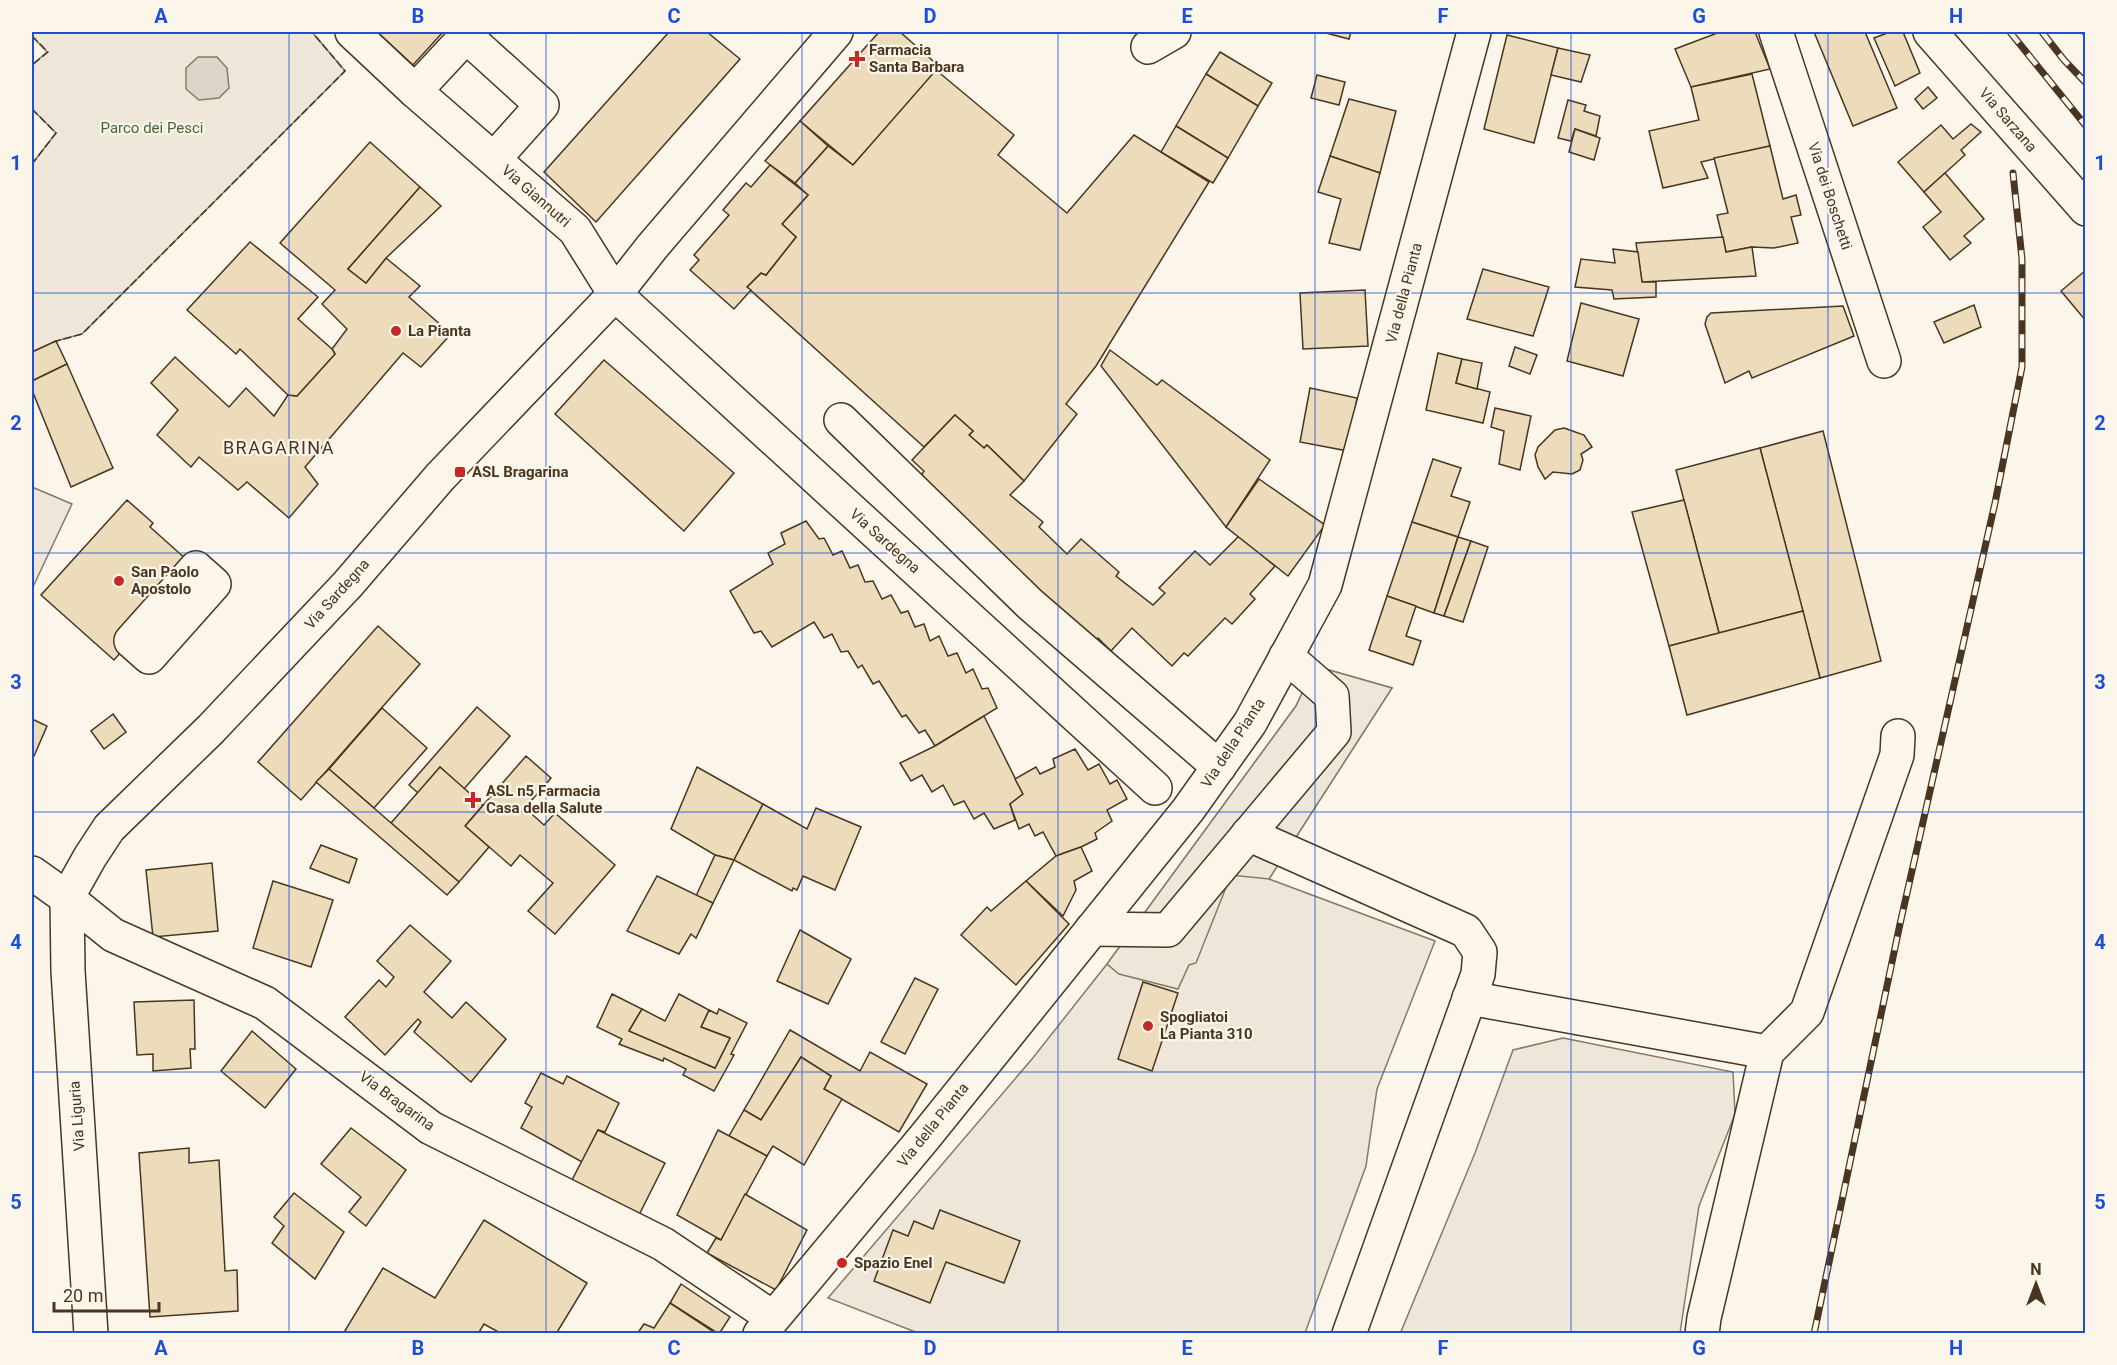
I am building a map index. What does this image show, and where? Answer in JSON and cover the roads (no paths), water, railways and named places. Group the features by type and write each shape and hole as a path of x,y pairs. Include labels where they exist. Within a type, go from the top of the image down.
{"street":[{"name":"Via Giannutri","path":"352,32 415,91 575,230 615,294"},
{"name":"Via Sardegna","path":"67,898 109,828 259,679 348,584 440,477 615,294 667,229 836,32"},
{"name":"Via della Pianta","path":"766,1325 924,1138 1188,810 1250,723 1325,585 1474,32"},
{"name":"Via dei Boschetti","path":"1776,32 1884,361"},
{"name":"Via Sarzana","path":"1930,32 2085,209"},
{"name":"Via Giannutri","path":"415,91 468,34 542,105 494,159"},
{"name":"Via Sardegna","path":"615,294 1155,788"},
{"path":"841,420 1030,604 1219,767"},
{"path":"1092,929 1168,930 1334,732 1332,696 1286,656"},
{"path":"1702,1334 1767,1052 1807,1012 1897,755 1898,736"},
{"path":"1248,834 1466,931 1480,952 1478,974 1349,1334"},
{"name":"Via Bragarina","path":"32,873 113,935 265,1003 431,1128 663,1244 766,1325"},
{"name":"Via Liguria","path":"67,898 68,971 91,1334"},
{"path":"1469,998 1767,1052"}],"railway":[{"path":"2010,32 2086,126"},
{"path":"2042,32 2086,83"},
{"path":"1814,1334 1900,924 1995,503 2022,367 2022,259 2013,173"}],"place":[{"name":"Farmacia Santa Barbara","path":"857,59"},
{"name":"La Pianta","path":"396,331"},
{"name":"ASL Bragarina","path":"460,472"},
{"name":"San Paolo Apostolo","path":"119,581"},
{"name":"ASL n5 Farmacia Casa della Salute","path":"473,800"},
{"name":"Spogliatoi La Pianta 310","path":"1148,1026"},
{"name":"Spazio Enel","path":"842,1263"}],"district":[{"name":"BRAGARINA","path":"279,447"}],"park label":[{"name":"Parco dei Pesci","path":"152,128"}]}
